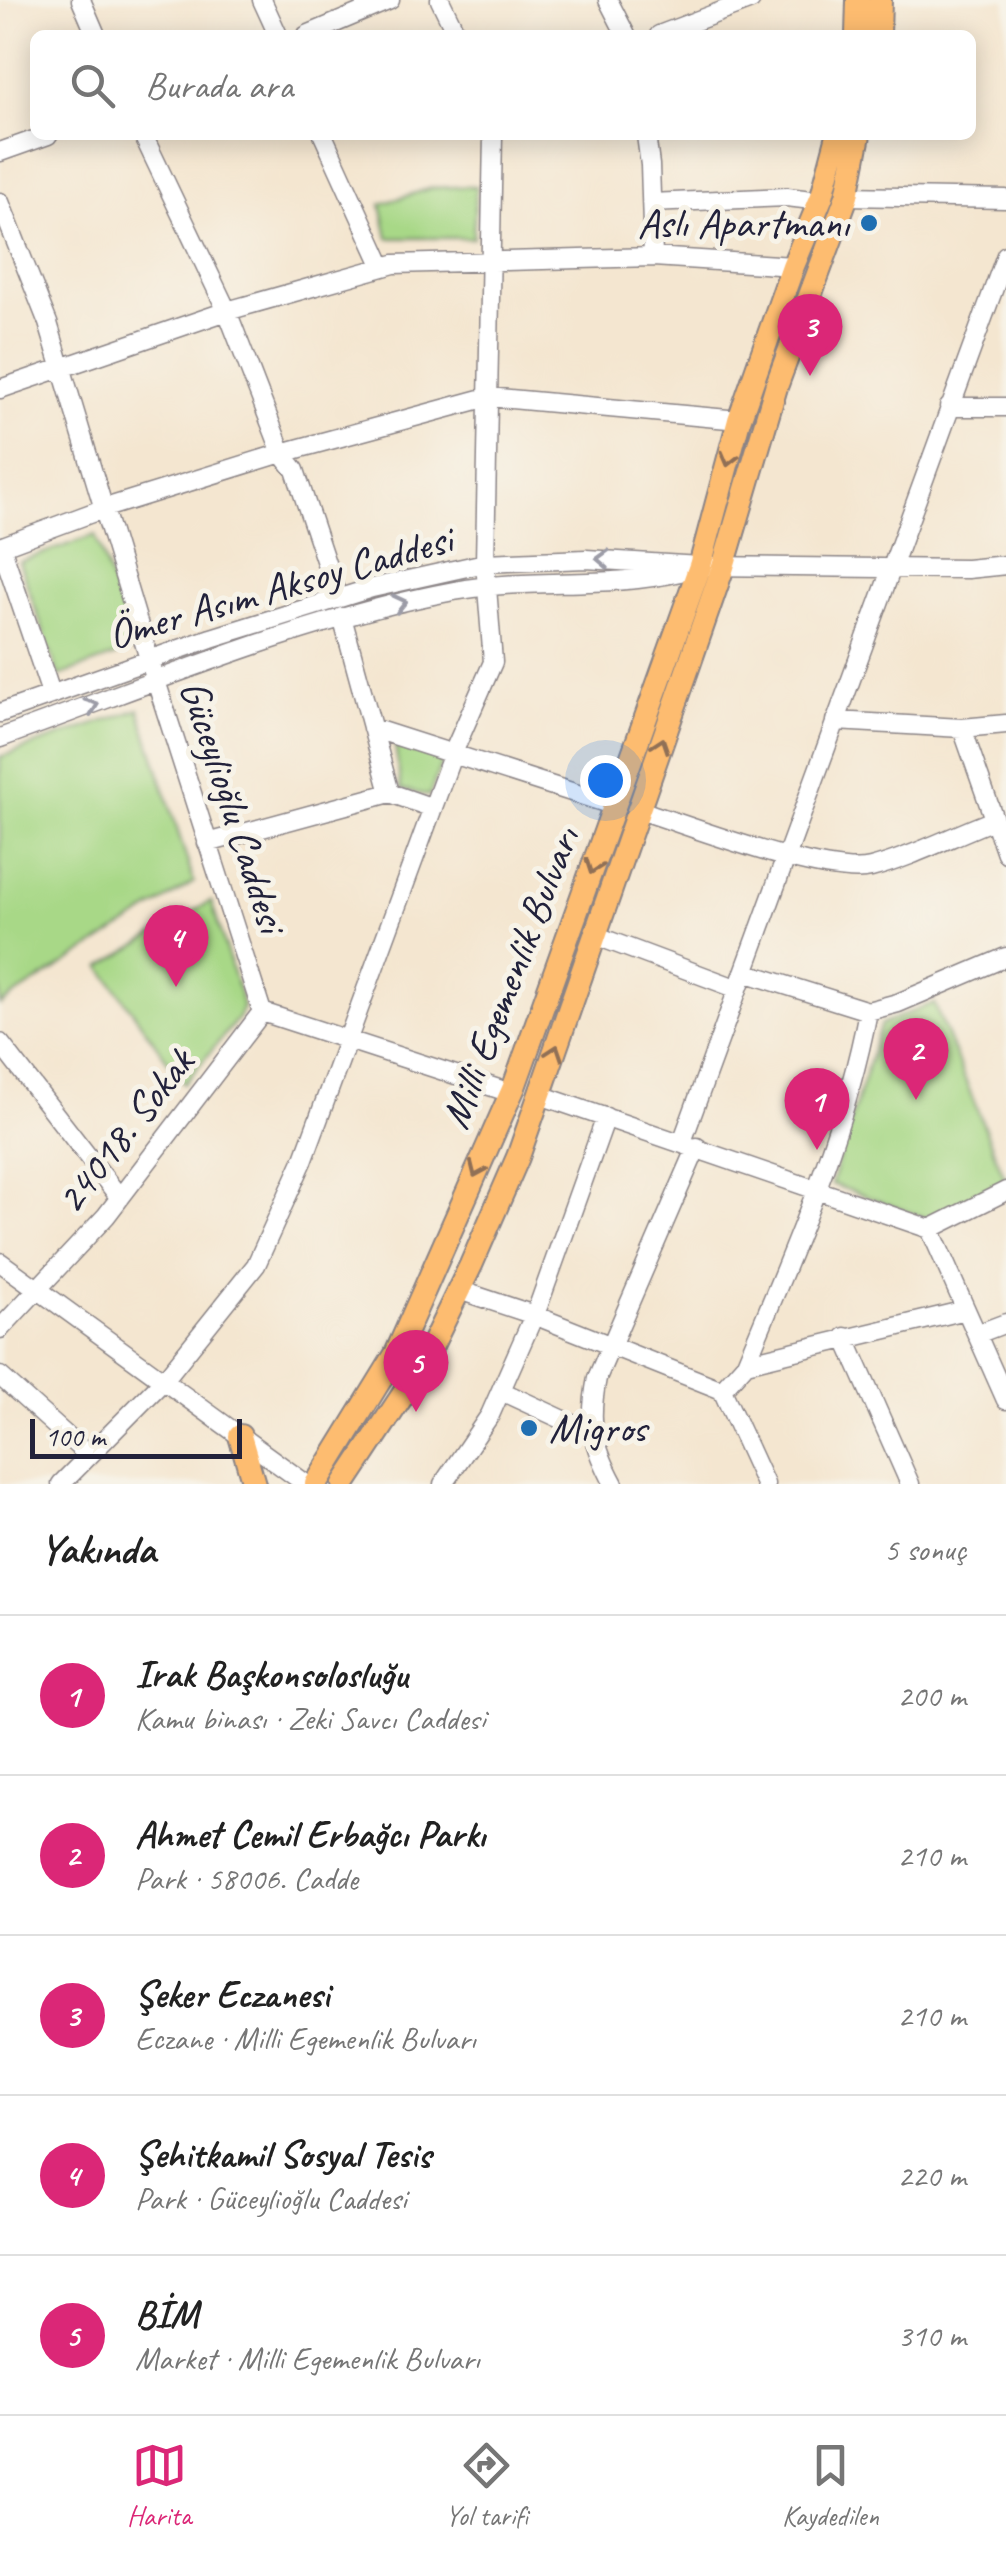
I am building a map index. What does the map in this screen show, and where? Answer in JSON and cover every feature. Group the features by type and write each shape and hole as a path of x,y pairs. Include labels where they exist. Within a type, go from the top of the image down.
{"main road":[{"path":"857,30 858,0"},
{"path":"879,30 880,0"},
{"name":"Milli Egemenlik Bulvarı","path":"344,1484 422,1366 518,1156 639,810 711,567 739,420 820,201 837,140"},
{"name":"Milli Egemenlik Bulvarı","path":"316,1484 396,1354 511,1094 614,806 711,567 847,196 859,140"},
{"path":"240,1436 254,1484"}],"street":[{"path":"80,0 94,30"},
{"path":"262,0 276,30"},
{"path":"319,30 390,0"},
{"path":"440,0 455,30"},
{"path":"608,0 623,30"},
{"path":"672,30 752,0"},
{"path":"0,152 34,140"},
{"path":"144,140 227,311 282,452 294,470 340,608 390,793"},
{"path":"325,140 383,267"},
{"path":"61,1484 164,1380 256,1265 303,1161 453,753 493,662 485,564 492,140"},
{"path":"646,140 652,256"},
{"path":"847,196 1006,200"},
{"path":"651,202 787,197 820,201"},
{"name":"Güceylioğlu Caddesi","path":"0,202 48,323 149,660 262,1012"},
{"path":"614,1484 595,1448 591,1408 596,1378 690,1144 786,856 1006,255"},
{"path":"0,390 227,311 394,264 652,256 793,266"},
{"path":"51,693 0,547 104,508 282,452 488,398 739,420"},
{"path":"949,407 1006,408"},
{"name":"Ömer Asım Aksoy Caddesi","path":"0,712 149,660 485,564 586,559 711,567"},
{"path":"711,567 967,569 1006,565"},
{"name":"Ömer Asım Aksoy Caddesi","path":"0,738 157,682 340,608 488,586 602,581 711,567"},
{"path":"834,722 962,728 1006,724"},
{"path":"372,728 614,806"},
{"path":"962,728 1006,853"},
{"path":"207,843 390,793 433,808"},
{"path":"639,810 786,856 837,868 868,869 994,820"},
{"path":"594,935 742,980 868,1011 898,1004 1006,957"},
{"path":"722,1390 746,1363 816,1192 856,1072 868,1011"},
{"path":"262,1012 511,1094"},
{"name":"24018. Sokak","path":"0,1329 120,1198 262,1012"},
{"path":"0,1043 120,1198"},
{"path":"540,1095 930,1229 1006,1191"},
{"path":"443,1484 490,1415 501,1391 534,1314 606,1116"},
{"path":"930,1229 1006,1400"},
{"path":"0,1262 306,1484"},
{"path":"459,1290 534,1314 722,1390 766,1484"},
{"path":"746,1363 966,1310"},
{"path":"977,1334 1006,1323"},
{"path":"844,1337 910,1484"},
{"path":"0,1376 88,1456"},
{"path":"501,1391 594,1434"}],"green space":[{"path":"476,186 473,238 388,238 381,204 431,188"},
{"path":"95,535 135,649 59,676 19,562"},
{"path":"139,709 194,882 0,1005 0,757"},
{"path":"395,744 444,757 429,796 401,789"},
{"path":"211,901 243,1006 239,1017 184,1084 101,967"},
{"path":"934,1003 1006,1181 932,1220 831,1184 881,1024"}],"place":[{"name":"Aslı Apartmanı","path":"869,223"},
{"name":"Şeker Eczanesi","path":"810,376"},
{"name":"Şehitkamil Sosyal Tesis","path":"176,987"},
{"name":"Ahmet Cemil Erbağcı Parkı","path":"916,1100"},
{"name":"Irak Başkonsolosluğu","path":"817,1150"},
{"name":"BİM","path":"416,1412"},
{"name":"Migros","path":"529,1428"}]}
